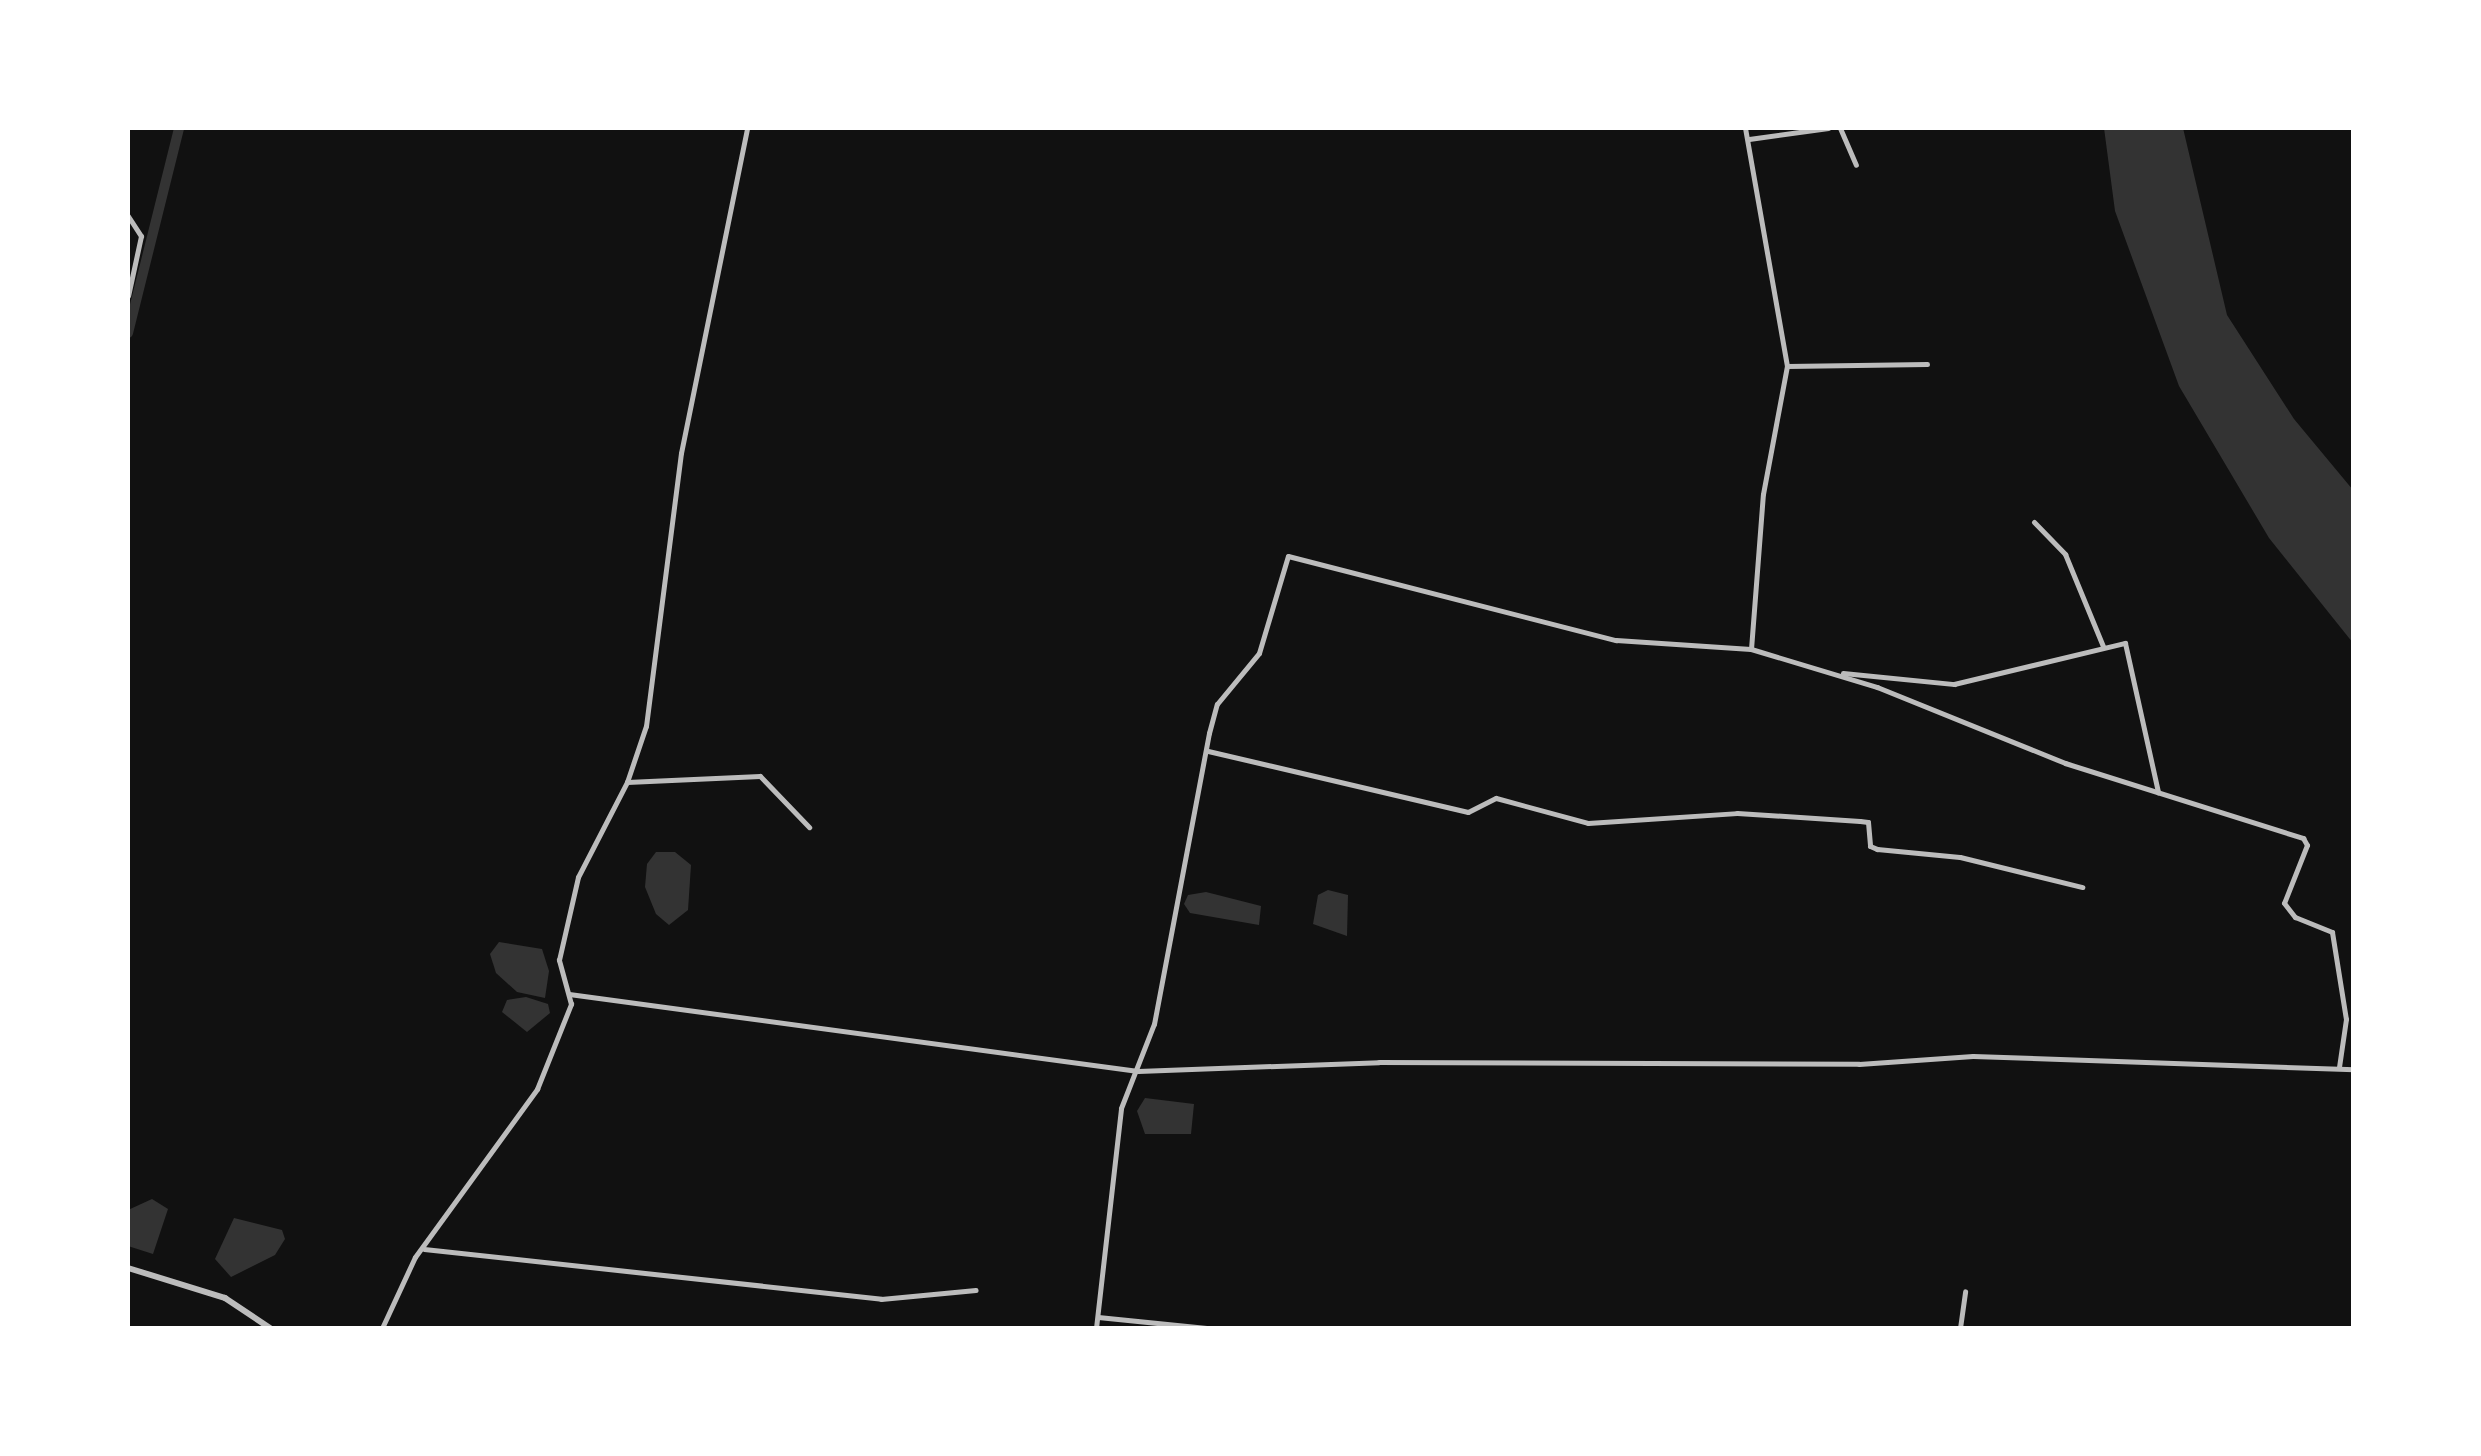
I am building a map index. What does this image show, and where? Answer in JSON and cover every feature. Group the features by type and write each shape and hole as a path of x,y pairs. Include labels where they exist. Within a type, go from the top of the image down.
{"street":[{"path":"382,1328 424,1249 537,1089 562,1032 569,994 559,960 578,876 627,782 646,726 682,453 747,128"},
{"path":"1745,128 1788,366 1763,494 1751,649"},
{"path":"1749,139 1828,128"},
{"path":"1840,128 1856,165"},
{"path":"128,216 140,236 128,296"},
{"path":"1788,366 1927,364"},
{"path":"2034,522 2065,554 2103,646"},
{"path":"1096,1328 1122,1108 1138,1071 1184,885 1218,704 1254,665 1284,564 1296,553 1364,577 1557,620 1616,640 1751,649 1832,672 1965,727 2306,841 2284,902 2294,917 2332,932 2346,1018 2339,1067"},
{"path":"1832,672 1954,684 2103,646 2128,646 2158,792"},
{"path":"1207,750 1468,812 1496,798 1588,823 1737,813 1868,822 1870,846 1877,849 1960,857 2082,888"},
{"path":"627,782 672,785 760,776 809,827"},
{"path":"569,994 1138,1071 1379,1062 1859,1064 1973,1056 2354,1069"},
{"path":"424,1249 881,1299 976,1290"},
{"path":"128,1268 225,1298 270,1328"},
{"path":"1960,1328 1965,1290"},
{"path":"1098,1317 1206,1328"}],"shaded area":[{"path":"2104,128 2183,128 2227,315 2294,419 2353,490 2353,643 2269,538 2179,386 2115,211"},
{"path":"656,852 675,852 691,865 688,910 669,925 656,914 645,887 647,864"},
{"path":"1328,890 1348,895 1347,936 1313,924 1318,895"},
{"path":"1206,892 1261,906 1259,925 1190,913 1184,904 1188,895"},
{"path":"499,942 542,949 549,971 545,998 517,992 496,973 490,954"},
{"path":"526,997 548,1004 550,1013 527,1032 502,1012 507,1000"},
{"path":"1145,1098 1194,1104 1191,1134 1145,1134 1137,1111"},
{"path":"152,1199 168,1209 153,1254 128,1246 128,1210"},
{"path":"234,1218 282,1230 285,1239 275,1255 231,1277 215,1259"}],"waterway":[{"path":"128,333 179,128"}]}
